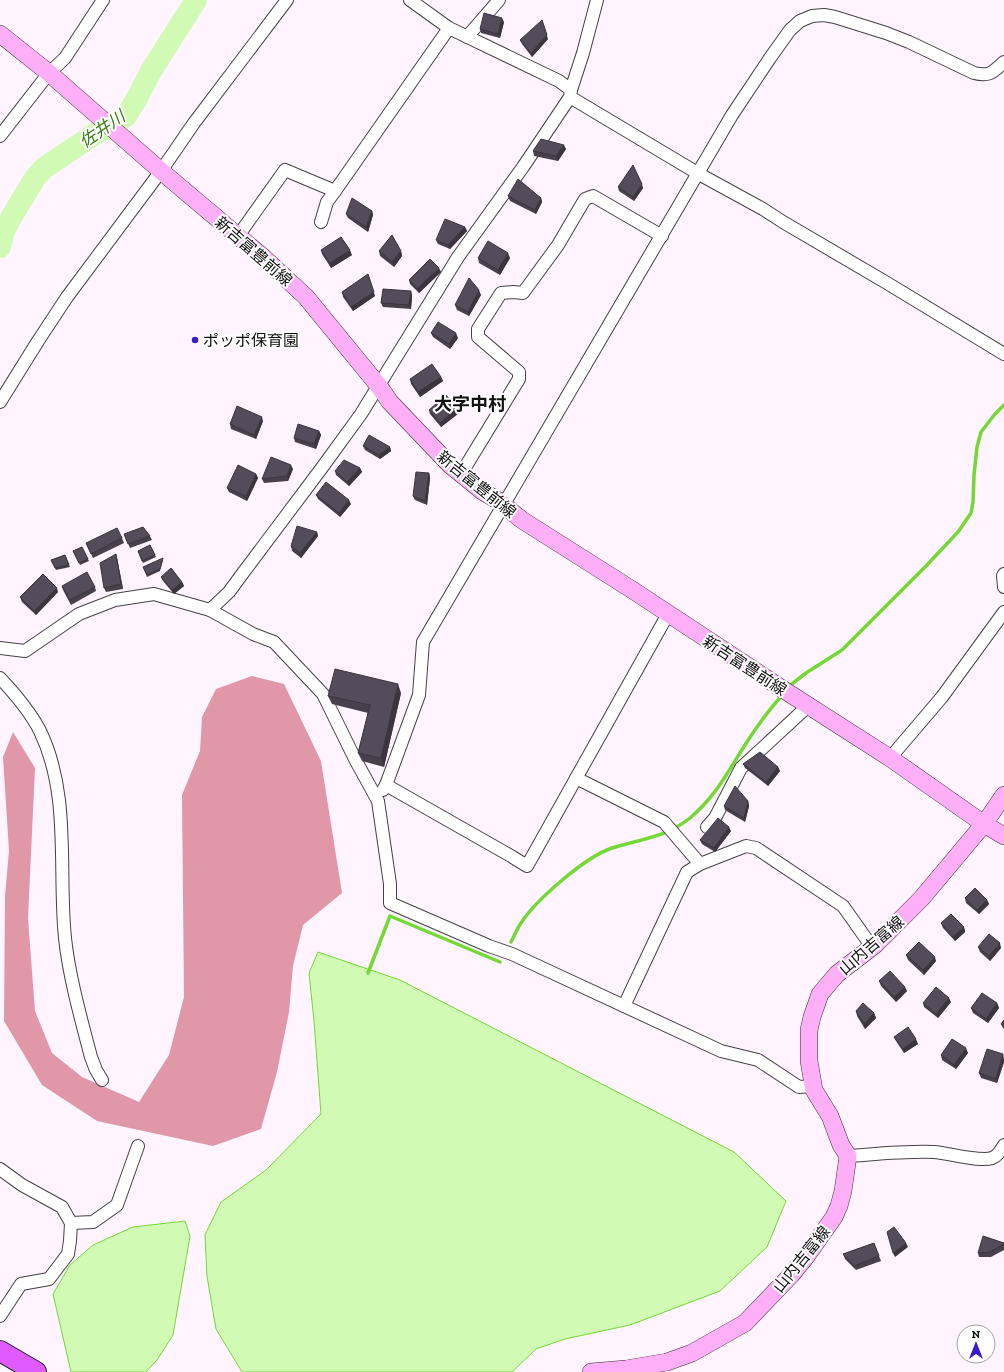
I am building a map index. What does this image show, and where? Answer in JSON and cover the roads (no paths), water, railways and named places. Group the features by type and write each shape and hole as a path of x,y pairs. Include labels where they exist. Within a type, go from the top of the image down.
{"highway":[{"path":"0,1351 36,1372"}],"main road":[{"name":"新吉富豊前線","path":"0,34 49,73 161,171 264,258 306,297 395,408 450,465 482,491 522,520 890,758 984,824 1004,836"},
{"name":"山内吉富線","path":"591,1372 626,1369 667,1362 692,1353 745,1323 792,1274 805,1258 834,1217 843,1192 848,1156 841,1145 830,1116 814,1090 809,1061 809,1030 820,994 837,974 872,947 921,900 984,824 1004,795"}],"street":[{"path":"0,136 49,73 65,58 103,0"},
{"path":"0,402 38,341 68,297 161,171 194,123 287,0"},
{"path":"410,0 449,28 558,81 570,94 698,174 763,209 1004,354"},
{"path":"467,37 499,0"},
{"path":"210,610 229,592 361,414 458,256 523,167 570,94 583,53 596,0"},
{"path":"378,801 386,785 419,695 423,642 732,115 790,30 800,21 812,16 824,15 880,31 909,42 974,73 983,75 994,72 1004,62"},
{"path":"321,222 327,202 449,28"},
{"path":"238,236 285,170 335,191"},
{"path":"461,474 519,379 519,372 478,337 478,329 501,293 523,293 558,245 586,199 592,196 662,236"},
{"path":"1004,574 1004,587"},
{"path":"0,648 25,650 79,614 115,600 154,594 210,610 253,634 274,642 323,694 356,761 378,801 390,884 390,904 489,946 512,954 721,1051 758,1060 799,1087 814,1086"},
{"path":"890,758 942,697 1004,612"},
{"path":"386,785 527,866 668,614"},
{"path":"0,678 16,695 34,720 43,739 53,769 60,809 65,937 68,959 91,1057 102,1080"},
{"path":"707,827 715,818 741,768 808,706"},
{"path":"576,778 664,822 700,864"},
{"path":"624,1006 687,872 700,864 746,846 756,848 843,906 872,947"},
{"path":"848,1156 903,1151 936,1152 991,1159 996,1157 1001,1152 1004,1145"},
{"path":"71,1223 93,1222 117,1205 138,1146"},
{"path":"0,1169 22,1185 62,1207 71,1223 68,1254 49,1279 21,1284 0,1316"}],"waterway":[{"name":"佐井川","path":"0,247 4,231 12,216 35,178 44,168 95,134 110,127 126,116 151,71 196,0"},
{"path":"788,687 806,673 842,650 958,532 971,513 977,447 981,432 1004,405"},
{"path":"511,942 521,923 538,903 562,880 588,860 612,848 671,830 681,825 699,810 714,793 754,732 783,694"},
{"path":"368,973 390,916 500,962"}],"place":[{"name":"ポッポ保育園","path":"195,340"}],"district":[{"name":"大字中村","path":"470,404"}]}
